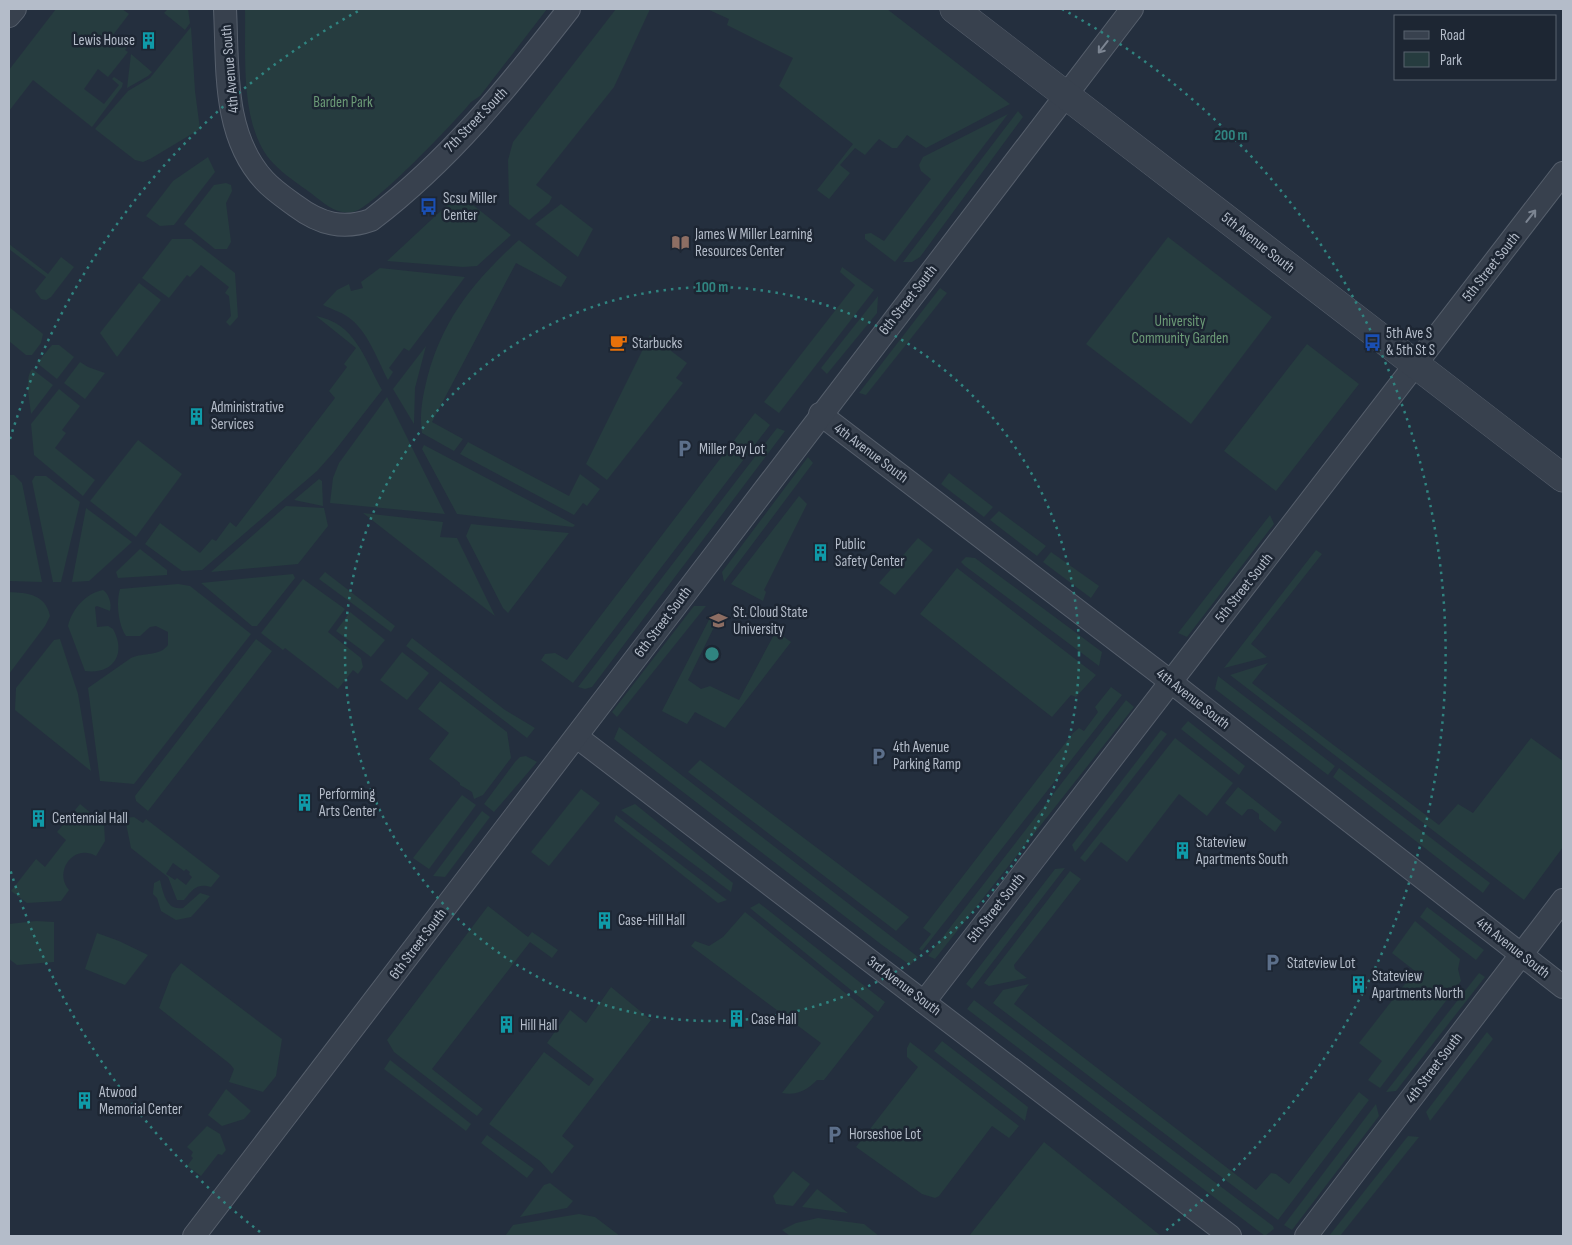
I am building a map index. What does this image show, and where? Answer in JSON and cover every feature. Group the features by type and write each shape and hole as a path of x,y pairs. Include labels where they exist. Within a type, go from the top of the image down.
{"street":[{"path":"9,16 15,9"},
{"name":"4th Avenue South","path":"225,9 228,87 232,112 243,148 254,166 276,191 303,211 320,220 332,225 343,226 355,225 370,220"},
{"name":"7th Street South","path":"370,220 386,208 487,113 569,9"},
{"name":"5th Avenue South","path":"954,9 1563,478"},
{"name":"6th Street South","path":"194,1236 577,737 820,414 1132,9"},
{"name":"5th Street South","path":"924,1002 1563,173"},
{"name":"4th Avenue South","path":"820,414 1171,682 1563,987"},
{"name":"3rd Avenue South","path":"577,737 1230,1236"},
{"name":"4th Street South","path":"1306,1236 1563,900"}],"green space":[{"path":"56,9 122,9 129,14 113,35 128,46 125,50 128,52 108,77 98,69 84,89 104,104 119,85 112,79 114,77 123,83 92,127 33,80 9,111 9,70"},
{"path":"168,9 188,9 190,23 185,30 164,13"},
{"name":"Barden Park","path":"245,9 547,9 480,96 471,102 397,179 366,205 356,211 343,212 322,202 287,175 273,163 262,148 254,130 249,111 245,68"},
{"path":"616,9 650,9 614,87 536,185 552,197 549,203 529,220 509,204 508,160 513,142"},
{"path":"707,9 887,9 1010,104 926,148 907,135 897,148 892,148 879,139 865,155 855,148 840,165 850,173 829,199 817,190 853,144 779,86 793,58 727,25 729,19"},
{"path":"191,27 195,91 200,129 150,159 143,162 135,160 95,129 128,91 150,78"},
{"path":"131,54 152,72 127,88"},
{"path":"1018,111 1023,117 920,257 912,262 903,262"},
{"path":"1008,114 895,262 865,239 865,234 871,233 884,241 931,179 921,171 919,165 923,157"},
{"path":"208,157 215,172 174,225 160,226 146,216 173,181"},
{"path":"226,183 231,185 232,191 226,203 231,242 227,249 215,249 184,224 214,185"},
{"path":"459,194 511,235 477,266 463,267 387,261"},
{"path":"561,204 593,229 578,257 535,224"},
{"name":"University Community Garden","path":"1168,237 1272,317 1191,424 1086,344"},
{"path":"172,239 191,239 235,273 238,317 230,326 226,322 231,316 229,296 225,293 229,287 201,265 190,277 187,275 169,298 142,278"},
{"path":"519,240 567,277 561,287 516,263 432,422 463,439 454,451 422,433 422,404 428,375 435,354 452,317 488,270"},
{"path":"9,244 48,274 61,257 74,267 51,297 46,300 41,299 35,291 46,277 9,249"},
{"path":"842,267 874,290 779,413 764,402 855,285 840,272"},
{"path":"380,268 465,277 409,351 404,348 389,368 393,372 388,380 367,338 355,323 348,317 323,305 337,290 349,284 351,291 363,288 361,282"},
{"path":"139,283 161,300 117,357 100,333"},
{"path":"940,288 947,293 866,395 859,393"},
{"path":"878,296 877,313 827,374 821,368"},
{"path":"9,307 43,334 41,343 32,355 26,355 9,341"},
{"path":"316,316 340,326 349,334 363,354 382,390 317,471 202,570 182,571 145,544 160,523 200,553 212,539 216,541 230,522 236,527 335,398 329,391 347,367 344,364 356,348"},
{"path":"650,335 687,363 676,378 683,383 607,480 586,464"},
{"path":"1307,344 1359,384 1276,491 1224,451"},
{"path":"52,345 59,345 74,357 57,379 37,363"},
{"path":"426,346 415,388 414,424 393,389"},
{"path":"80,362 105,373 85,399 64,383"},
{"path":"32,369 53,385 31,414 28,378"},
{"path":"59,389 80,406 62,430 66,433 55,448 95,480 83,496 34,455 31,424"},
{"path":"387,397 445,514 330,503 333,478 339,463"},
{"path":"755,413 770,425 573,683 541,660 545,654 555,653 567,660"},
{"path":"777,428 785,431 592,687 585,689 578,687"},
{"path":"138,440 182,474 136,537 90,501"},
{"path":"468,442 569,496 580,474 600,489 587,506 583,503 574,515 460,454"},
{"path":"424,445 575,525 573,527 457,514 422,449"},
{"path":"808,457 813,463 724,582 722,572"},
{"path":"949,473 993,507 984,517 941,484"},
{"path":"9,475 14,475 22,483 42,582 9,581"},
{"path":"35,476 46,476 80,502 61,582 53,582 32,481"},
{"path":"319,479 322,481 323,506 294,500"},
{"path":"799,496 807,504 764,590 766,592 763,601 731,584"},
{"path":"286,506 324,508 328,526 298,564 211,572"},
{"path":"86,508 132,542 89,581 72,582"},
{"path":"999,511 1046,546 1037,556 990,520"},
{"path":"363,513 443,522 440,537 457,538 495,616"},
{"path":"1270,515 1274,524 1187,637 1178,633"},
{"path":"471,524 569,533 508,613 503,608 466,536"},
{"path":"918,538 933,550 895,595 879,583"},
{"path":"140,549 167,570 167,575 118,578 116,572"},
{"path":"1316,550 1322,554 1251,644 1267,657 1224,668"},
{"path":"1051,552 1099,586 1091,598 1043,562"},
{"path":"966,557 975,558 1102,652 1099,666 965,566 961,562"},
{"path":"957,568 1096,675 1076,697 1071,695 1052,717 920,614"},
{"path":"325,572 395,626 391,632 319,579"},
{"path":"293,574 295,578 257,626 252,626 201,583"},
{"path":"303,579 345,609 328,632 361,658 363,667 358,674 353,670 338,689 285,648 283,650 261,633"},
{"path":"178,584 190,586 251,634 134,784 100,781 88,688 131,658 156,653 168,645 168,632 156,626 150,627 140,636 126,636 121,625 119,613 118,600 120,589"},
{"path":"103,590 108,597 111,608 110,611 95,607 97,627 108,626 113,629 117,638 118,654 115,661 103,670 85,671 68,626 76,608 91,594"},
{"path":"9,592 35,596 44,603 50,616 45,626 9,674"},
{"path":"694,606 706,606 617,717 612,712"},
{"path":"350,612 385,640 371,657 336,631"},
{"path":"713,612 716,623 688,680 701,689 710,686 739,700 776,631 791,642 725,728 695,712 687,724 662,711"},
{"path":"412,638 505,710 535,728 527,738 406,646"},
{"path":"60,639 78,694 91,771 15,710 16,688 54,640"},
{"path":"256,639 272,651 148,811 136,801 135,796"},
{"path":"402,652 429,673 407,700 380,680"},
{"path":"1268,663 1252,683 1439,825 1458,804 1473,813 1531,738 1563,761 1563,847 1524,900 1230,675"},
{"path":"1218,676 1335,766 1328,775 1215,689"},
{"path":"440,681 507,732 511,758 483,795 474,799 472,792 460,785 460,783 429,759 449,733 418,709"},
{"path":"1111,687 1122,695 922,951 919,949 931,934 923,928 1073,733 1079,728 1084,731 1098,712 1095,707"},
{"path":"1126,700 1134,707 935,959 928,956"},
{"path":"1188,721 1245,766 1239,775 1181,729"},
{"path":"619,727 918,957 910,965 882,945 614,739"},
{"path":"1161,730 1167,734 1075,852 1072,845"},
{"path":"1175,738 1233,783 1207,816 1179,794 1127,862 1101,842 1085,862 1080,858"},
{"path":"526,756 537,762 494,812 484,804 515,762 520,757"},
{"path":"700,760 909,917 896,931 688,772"},
{"path":"1339,768 1490,883 1483,893 1333,777"},
{"path":"1238,787 1282,822 1275,832 1259,819 1259,814 1252,809 1248,809 1242,816 1225,803"},
{"path":"581,789 600,803 549,866 531,852"},
{"path":"462,795 476,805 429,869 413,858"},
{"path":"80,804 104,824 105,841 96,856 80,853 68,861 63,875 69,890 61,901 27,903 11,891 36,859 45,867 66,840 57,832"},
{"path":"635,804 733,883 731,892 621,810"},
{"path":"482,811 490,817 445,877 433,876"},
{"path":"616,815 727,900 718,903 614,821"},
{"path":"134,817 143,823 146,819 220,876 211,887 199,886 184,900 177,900 168,877 131,848 125,818","holes":["173,863 184,871 186,869 192,877 186,885 177,878 175,880 166,874"]},
{"path":"1065,868 972,989 966,984 1055,869"},
{"path":"1070,871 1081,879 1014,965 1015,969 1027,978 989,986 984,983"},
{"path":"160,880 166,900 173,907 183,908 200,893 210,896 191,917 176,920 161,911 157,898 153,894 154,883"},
{"path":"759,903 885,1002 878,1012 750,908"},
{"path":"488,906 528,937 532,932 558,950 552,958 530,942 432,1069 483,1109 477,1116 394,1052 387,1040"},
{"path":"1427,907 1484,950 1476,960 1420,917"},
{"path":"745,912 874,1016 824,1080 817,1080 809,1087 797,1093 782,1093 821,1043 691,946 695,941 709,946 723,937"},
{"path":"36,921 54,922 54,962 17,965 9,959 9,924"},
{"path":"1415,921 1460,959 1458,969 1461,981 1380,1088 1368,1080 1382,1061 1359,1043 1415,971 1392,953"},
{"path":"97,933 148,955 125,985 85,969"},
{"path":"181,963 282,1039 276,1076 263,1092 229,1082 234,1069 230,1064 159,1008 172,974"},
{"path":"1479,973 1485,977 1396,1091 1386,1092"},
{"path":"1029,984 1014,1004 1256,1190 1271,1173 1276,1174 1289,1184 1359,1092 1369,1100 1278,1220 993,1003 1003,990"},
{"path":"611,987 651,1020 562,1136 574,1146 552,1174 540,1161 489,1124 544,1052 589,1086 594,1079 547,1043 570,1010 586,1023"},
{"path":"974,1000 1273,1226 1274,1229 1265,1236 967,1009"},
{"path":"1487,1032 1493,1039 1430,1121 1426,1112"},
{"path":"942,1041 1028,1107 1025,1121 934,1051"},
{"path":"910,1042 1019,1126 1009,1138 992,1126 939,1196 935,1198 922,1194 856,1147 918,1067 907,1057 907,1048"},
{"path":"390,1060 471,1124 466,1131 384,1069"},
{"path":"226,1089 251,1111 244,1119 222,1126 208,1115"},
{"path":"1376,1104 1379,1116 1292,1230 1284,1225"},
{"path":"207,1126 220,1134 226,1150 222,1155 218,1154 201,1176 187,1166 193,1158 191,1156 193,1152 187,1147"},
{"path":"487,1135 534,1169 527,1178 481,1143"},
{"path":"1408,1136 1419,1137 1340,1236 1329,1236"},
{"path":"1044,1142 1161,1236 969,1236"},
{"path":"793,1171 810,1184 793,1206 776,1204 773,1196"},
{"path":"550,1183 573,1201 567,1208 520,1217 544,1185"},
{"path":"817,1189 848,1213 802,1207"},
{"path":"579,1214 595,1217 620,1236 505,1236 513,1225"},
{"path":"818,1218 864,1224 879,1236 790,1236 782,1230 796,1223"}],"place":[{"name":"Lewis House","path":"149,40"},
{"name":"Scsu Miller Center","path":"429,207"},
{"name":"James W Miller Learning Resources Center","path":"681,243"},
{"name":"5th Ave S & 5th St S","path":"1372,342"},
{"name":"Starbucks","path":"618,343"},
{"name":"Administrative Services","path":"197,416"},
{"name":"Miller Pay Lot","path":"685,449"},
{"name":"Public Safety Center","path":"821,553"},
{"name":"St. Cloud State University","path":"719,621"},
{"name":"4th Avenue Parking Ramp","path":"879,756"},
{"name":"Performing Arts Center","path":"305,803"},
{"name":"Centennial Hall","path":"38,818"},
{"name":"Stateview Apartments South","path":"1182,851"},
{"name":"Case-Hill Hall","path":"604,920"},
{"name":"Stateview Lot","path":"1273,963"},
{"name":"Stateview Apartments North","path":"1358,985"},
{"name":"Case Hall","path":"737,1019"},
{"name":"Hill Hall","path":"506,1025"},
{"name":"Atwood Memorial Center","path":"85,1101"},
{"name":"Horseshoe Lot","path":"835,1134"}]}
